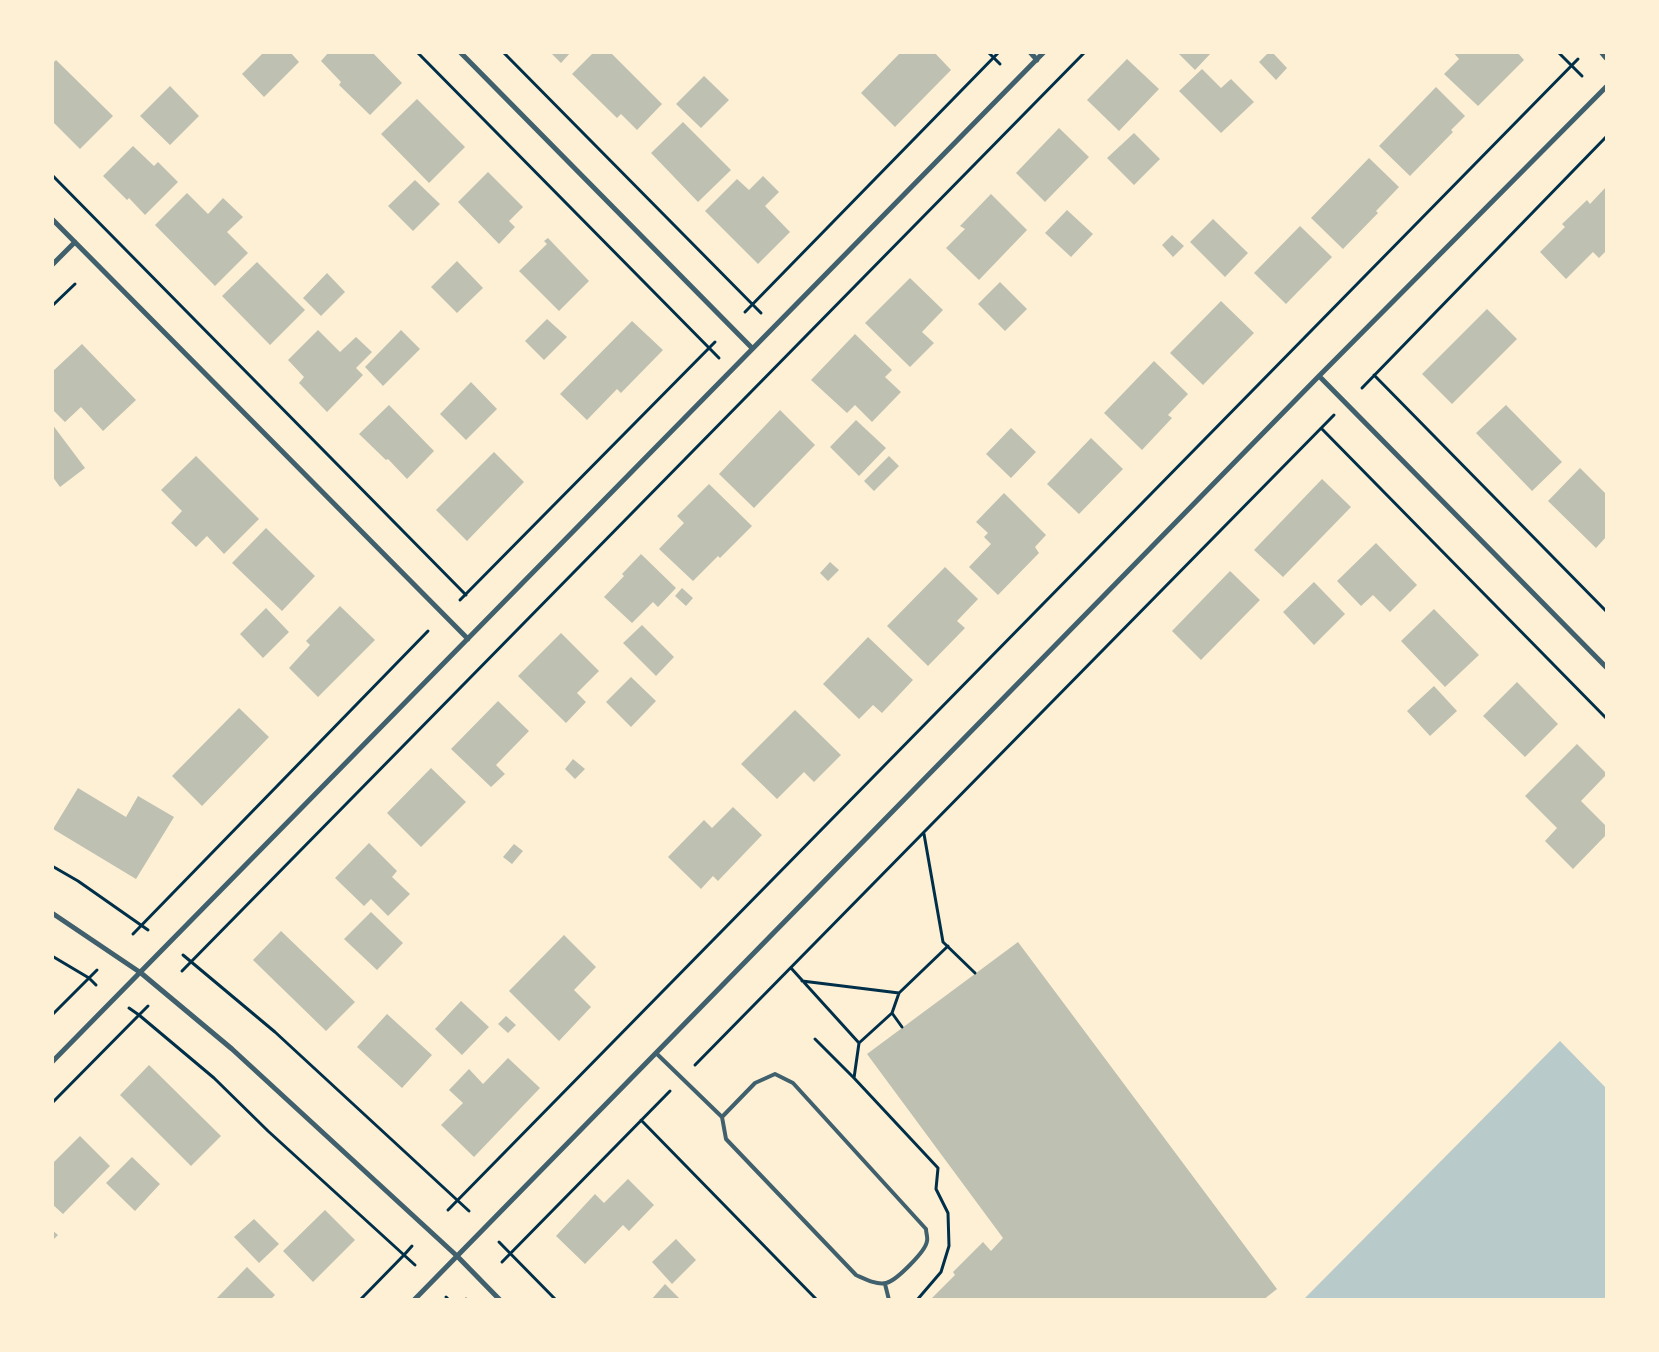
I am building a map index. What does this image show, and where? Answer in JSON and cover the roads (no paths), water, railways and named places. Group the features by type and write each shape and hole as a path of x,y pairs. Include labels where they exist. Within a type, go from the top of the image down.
{"street":[{"path":"460,52 752,348"},
{"path":"1030,52 1037,60"},
{"path":"52,1062 1044,52"},
{"path":"1602,52 1606,58"},
{"path":"414,1300 1319,376 1606,87"},
{"path":"52,219 468,639"},
{"path":"52,265 75,242"},
{"path":"1319,376 1606,667"},
{"path":"52,913 140,973 232,1049 457,1256 500,1300"}],"lane":[{"path":"657,1054 722,1117 726,1139 856,1275 872,1282 885,1284 894,1281 923,1251 927,1242 926,1229 793,1083 776,1074 756,1083 722,1117"},
{"path":"885,1284 889,1300"}]}
